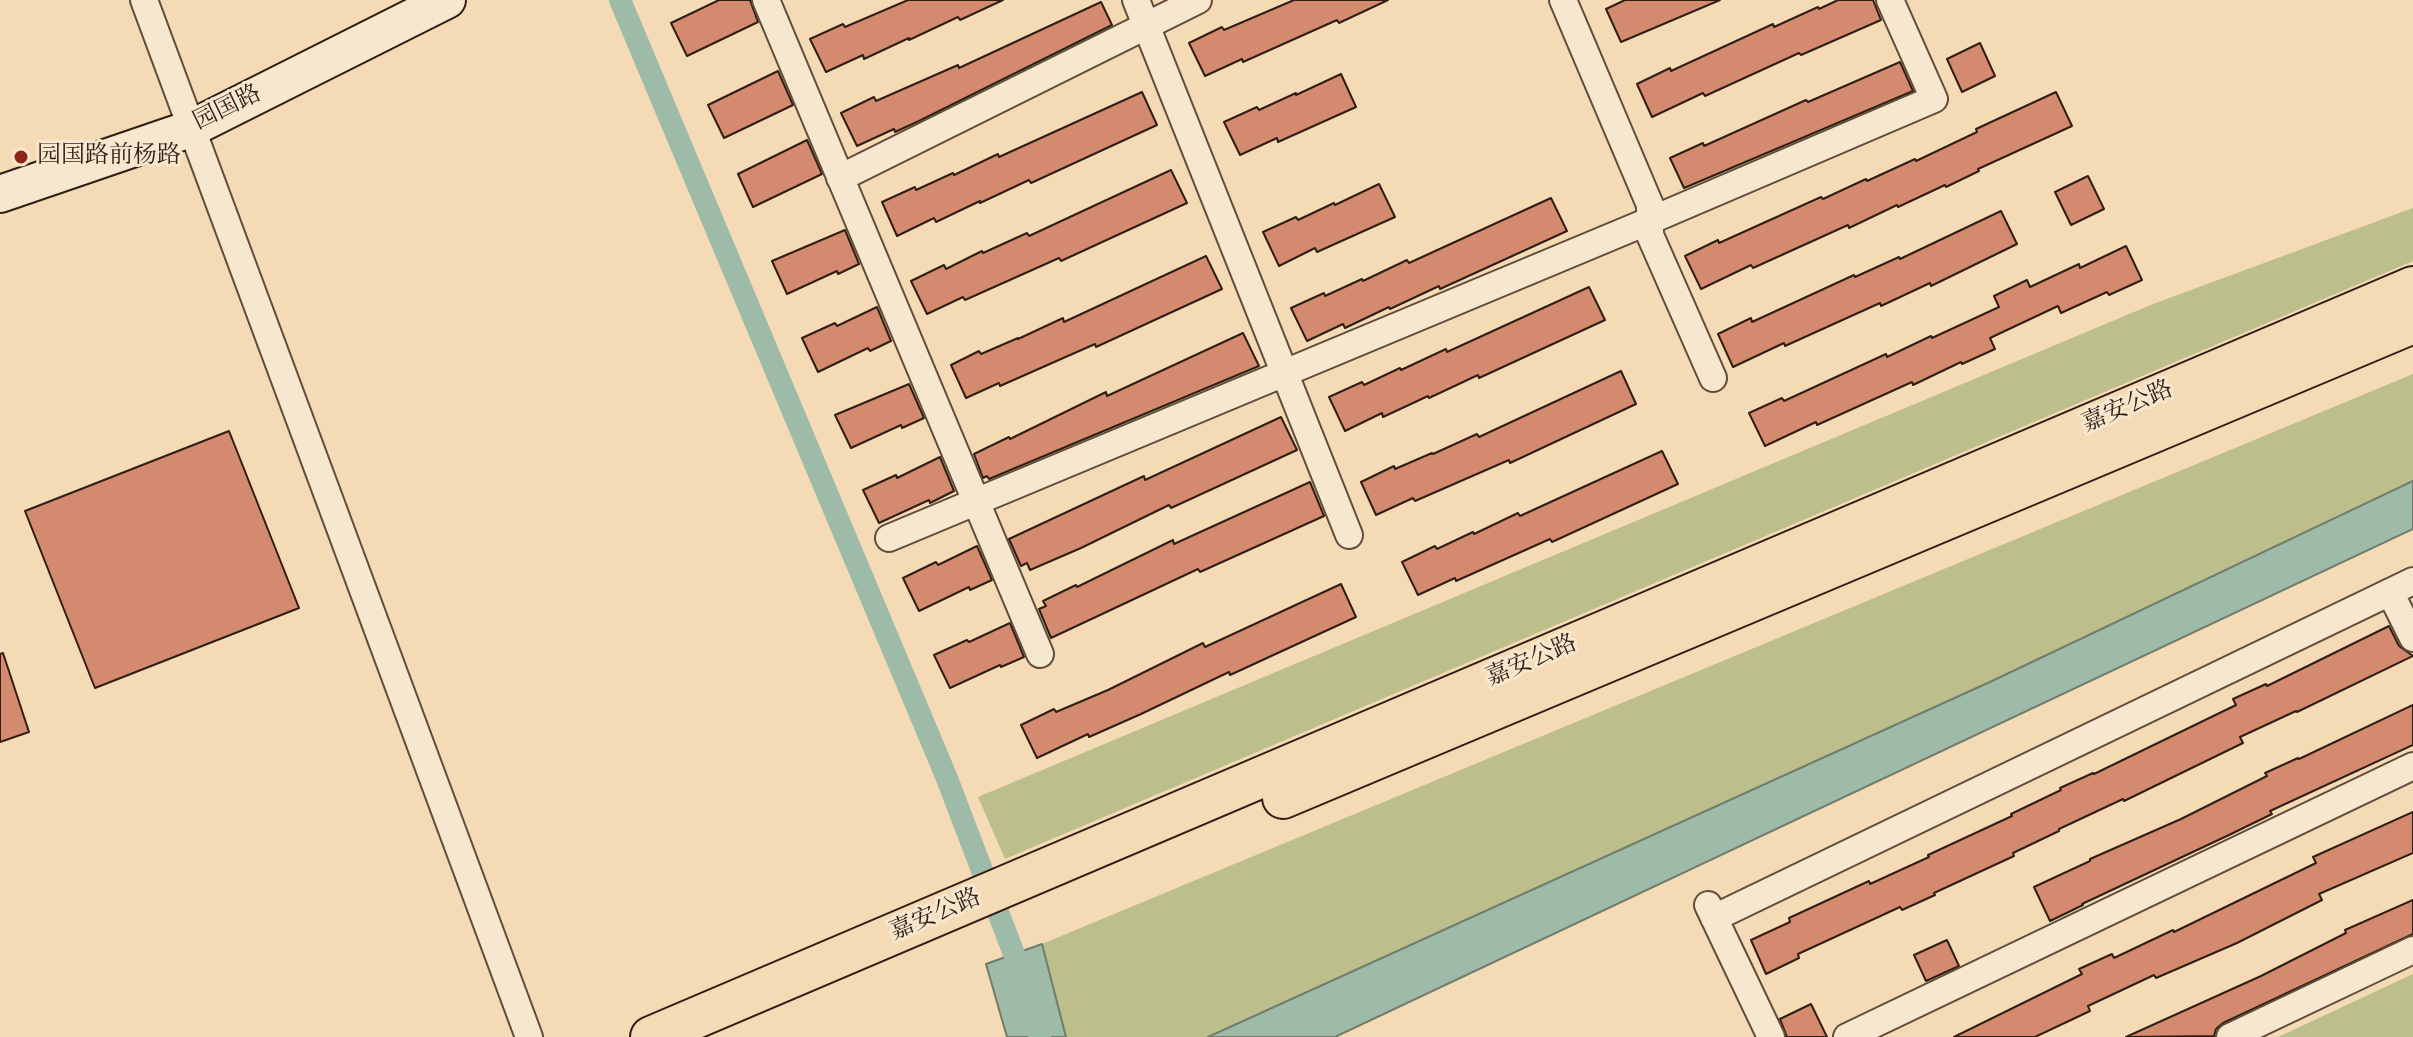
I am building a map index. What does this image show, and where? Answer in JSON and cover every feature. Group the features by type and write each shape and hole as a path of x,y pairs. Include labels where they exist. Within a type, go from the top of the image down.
{"main road":[{"name":"嘉安公路","path":"715,1037 966,918 2413,287"},
{"name":"嘉安公路","path":"1031,890 2413,323"},
{"name":"嘉安公路","path":"651,1037 966,918"}],"street":[{"path":"144,0 529,1037"},
{"name":"园国路","path":"0,194 190,129 447,0"},
{"path":"766,0 1040,654"},
{"path":"1136,0 1349,535"},
{"path":"840,178 1198,0"},
{"path":"1563,0 1650,205 1650,235 1713,378"},
{"path":"889,538 1934,99 1890,0"},
{"path":"1771,1037 1711,911 2402,586 2413,638"},
{"path":"1847,1037 2413,766"},
{"path":"2230,1037 2413,950"}],"green space":[{"path":"2413,208 2413,261 1005,859 978,797 2153,304"},
{"path":"2413,374 2413,481 1992,681 1208,1037 1066,1037 1042,944"},
{"path":"2413,974 2413,1037 2278,1037"}],"shaded area":[{"path":"2413,481 2413,529 1335,1037 1208,1037 1992,681"},
{"path":"1042,944 1066,1037 1007,1037 986,964"}],"building":[{"path":"719,0 750,0 758,22 687,56 671,23"},
{"path":"908,0 1003,0 826,72 810,39"},
{"path":"1294,0 1388,0 1339,23 1337,20 1205,76 1189,43"},
{"path":"1625,0 1720,0 1621,42 1606,9"},
{"path":"1838,0 1873,0 1881,20 1652,117 1637,84 1773,24 1774,27"},
{"path":"1101,2 1112,25 919,121 857,146 841,113 874,97 876,101 958,65 959,68"},
{"path":"1980,43 1995,76 1962,92 1947,59"},
{"path":"1900,62 1913,91 1684,188 1670,158"},
{"path":"778,71 793,105 724,138 708,105"},
{"path":"1341,74 1356,107 1278,142 1277,138 1240,155 1224,122"},
{"path":"1142,92 1157,125 1031,183 1029,180 897,236 882,202 915,187 916,190 954,175 998,154 999,157"},
{"path":"2056,92 2072,126 1946,187 1897,205 1849,228 1848,225 1753,268 1751,265 1701,289 1685,256 1821,197 1823,199 1916,161"},
{"path":"807,140 822,174 753,207 738,174"},
{"path":"1171,170 1187,203 1061,261 1059,258 927,314 911,281 1027,233 1029,236"},
{"path":"2088,176 2104,209 2071,225 2055,192"},
{"path":"1379,184 1395,217 1317,252 1315,248 1279,266 1263,232 1296,217 1298,220 1335,205"},
{"path":"1551,198 1567,231 1440,289 1439,286 1345,328 1343,324 1307,341 1291,308 1324,293 1325,296 1363,281 1407,260 1409,263"},
{"path":"2001,211 2017,244 1931,286 1930,283 1881,306 1880,303 1733,367 1718,334 1751,318 1752,322 1854,275 1900,259"},
{"path":"845,230 859,264 787,294 772,261"},
{"path":"2126,246 2142,280 2061,313 2058,306 1990,338 1995,349 1765,446 1749,413 1782,398 1784,401 1999,307 1994,296 2027,280 2030,287"},
{"path":"1206,256 1222,289 1096,347 1095,344 966,398 951,365 1063,318 1064,322"},
{"path":"1589,287 1605,320 1479,378 1478,375 1345,431 1329,397 1446,349 1447,352"},
{"path":"877,307 891,341 870,351 868,348 818,372 802,338"},
{"path":"1243,333 1259,366 989,479 987,476 983,478 974,454"},
{"path":"1621,371 1636,404 1510,463 1509,460 1376,515 1361,482 1477,434 1479,437"},
{"path":"909,384 924,418 851,448 835,415"},
{"path":"1281,417 1297,450 1030,570 1027,563 1021,566 1009,539"},
{"path":"229,431 299,608 95,688 25,511"},
{"path":"1662,451 1678,484 1552,542 1550,539 1418,595 1402,562 1518,513 1520,516"},
{"path":"940,457 954,491 879,523 863,490"},
{"path":"1310,482 1324,516 1200,572 1198,569 1051,638 1039,609 1046,606 1043,601 1173,540 1174,544"},
{"path":"977,546 992,580 970,590 969,587 919,611 903,578"},
{"path":"1341,584 1356,617 1037,758 1021,725 1054,709 1056,712 1108,690 1203,643 1205,647"},
{"path":"1010,623 1024,657 950,688 934,655"},
{"path":"2389,626 2399,646 2413,656 2240,737 2243,743 2059,829 2013,853 2014,856 1935,895 1902,910 1900,907 1798,954 1799,958 1766,974 1751,940 1790,922 1789,918 1929,857 2012,816 2060,788 2236,705 2233,699 2267,686"},
{"path":"3,653 29,732 0,742 0,654"},
{"path":"2413,705 2413,745 2270,811 2272,814 2050,921 2034,887 2181,819 2267,776 2265,773"},
{"path":"2413,812 2413,853 2319,894 2322,900 2237,943 2156,978 2154,975 2088,1006 2090,1011 2035,1037 1954,1037 2082,974 2079,969 2112,954 2114,958 2174,932 2316,863 2313,857"},
{"path":"2413,900 2413,934 2223,1023 2214,1036 2126,1037 2261,976 2346,933 2345,930"},
{"path":"1947,940 1959,966 1926,981 1914,955"},
{"path":"1811,1004 1827,1037 1787,1037 1780,1019"}],"waterway":[{"path":"620,0 946,776 1014,954 1040,1037"}],"place":[{"name":"园国路前杨路","path":"21,157"}]}
